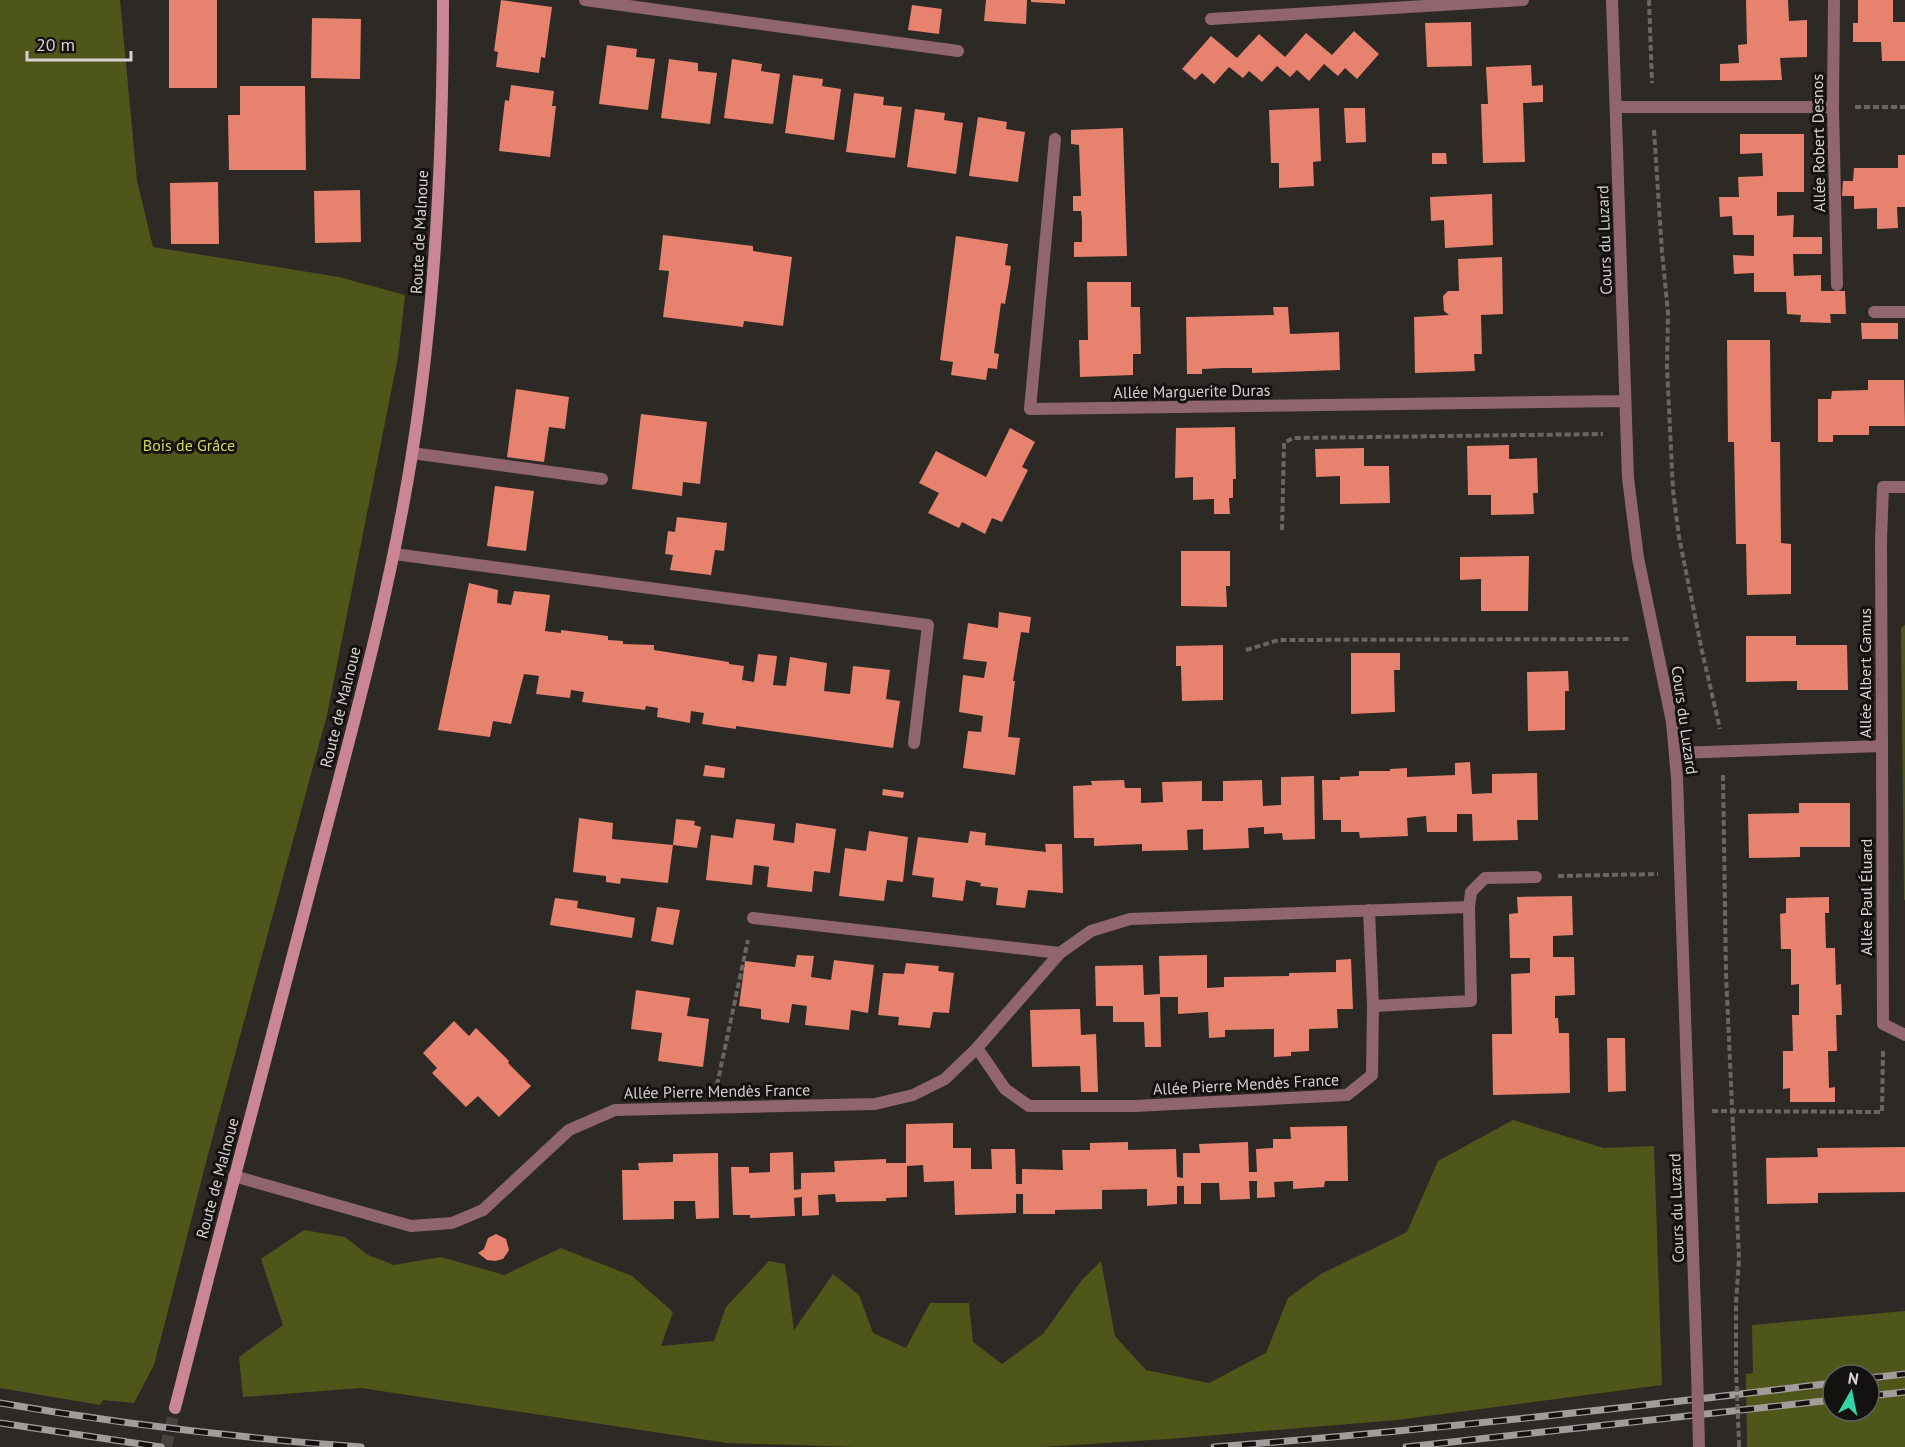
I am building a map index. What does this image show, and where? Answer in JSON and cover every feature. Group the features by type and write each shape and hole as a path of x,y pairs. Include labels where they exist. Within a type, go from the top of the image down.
{"main road":[{"name":"Route de Malnoue","path":"175,1408 358,705 394,554 412,453 431,309 439,197 443,0"}],"street":[{"path":"585,0 958,51"},
{"path":"1210,19 1522,0"},
{"name":"Cours du Luzard","path":"1612,0 1625,401 1632,520 1665,684 1675,753 1699,1447"},
{"name":"Allée Robert Desnos","path":"1834,0 1836,285"},
{"path":"1616,107 1833,107"},
{"name":"Allée Marguerite Duras","path":"1055,139 1030,409 1625,401"},
{"path":"1874,312 1905,312"},
{"path":"412,453 602,479"},
{"name":"Allée Albert Camus","path":"1675,753 1882,746 1883,487 1905,487"},
{"path":"394,554 928,625 914,743"},
{"name":"Allée Paul Éluard","path":"1882,746 1883,1024"},
{"path":"1373,1006 1471,1001 1469,907 1471,892 1485,878 1536,877"},
{"name":"Allée Pierre Mendès France","path":"234,1176 411,1226 452,1223 483,1210 569,1130 615,1110 875,1104 913,1095 945,1079 977,1048 1060,953 1091,931 1130,919 1469,907"},
{"name":"Allée Pierre Mendès France","path":"977,1048 1005,1089 1029,1106 1135,1106 1347,1095 1372,1075 1373,1006 1369,910"},
{"path":"753,918 1060,953"},
{"path":"1883,1024 1905,1035"}],"path":[{"path":"1649,0 1653,107 1668,313 1667,367 1673,490 1679,537 1702,651 1719,717 1723,750 1726,974 1739,1259 1736,1303 1739,1445"},
{"path":"1833,107 1905,107"},
{"path":"1282,530 1284,443 1293,438 1627,434"},
{"path":"1246,650 1278,640 1655,639"},
{"path":"1536,877 1680,874"},
{"path":"713,1107 753,918"},
{"path":"1711,1111 1882,1112 1883,1024"}],"green space":[{"name":"Bois de Grâce","path":"0,0 120,0 137,181 153,247 339,277 405,295 398,357 327,715 210,1147 154,1365 134,1403 103,1400 100,1405 0,1388"},
{"path":"1905,625 1905,900 1904,900 1901,628"},
{"path":"1513,1120 1604,1148 1654,1146 1662,1385 1397,1420 1043,1447 857,1447 727,1443 361,1388 243,1397 239,1357 283,1325 261,1259 304,1230 345,1237 368,1255 394,1265 441,1257 504,1275 561,1248 632,1276 673,1312 661,1346 714,1341 726,1307 769,1261 785,1264 794,1330 833,1274 859,1295 873,1333 906,1348 930,1303 969,1303 973,1342 1002,1364 1043,1334 1081,1281 1101,1261 1115,1336 1146,1370 1209,1383 1266,1353 1288,1298 1321,1274 1407,1232 1438,1161"},
{"path":"1905,1311 1905,1447 1747,1447 1746,1374 1753,1373 1752,1325"}],"building":[{"path":"169,0 217,0 217,88 169,88"},
{"path":"501,0 552,7 545,58 541,57 539,73 496,67 498,52 494,51"},
{"path":"986,0 1027,0 1026,24 984,21"},
{"path":"1031,0 1065,0 1065,4 1031,2"},
{"path":"1746,0 1788,0 1789,21 1807,20 1807,57 1780,58 1782,80 1720,81 1720,64 1739,63 1738,45 1747,44"},
{"path":"1858,0 1893,0 1893,22 1905,22 1905,61 1882,61 1881,42 1853,42 1853,23 1858,23"},
{"path":"912,5 942,9 939,34 908,30"},
{"path":"312,18 361,19 360,79 311,78"},
{"path":"1471,22 1472,66 1427,67 1425,23"},
{"path":"1354,31 1379,54 1357,79 1345,68 1338,76 1324,64 1309,81 1297,70 1290,77 1277,66 1262,82 1249,71 1243,78 1229,67 1214,84 1202,73 1195,80 1182,69 1211,36 1237,58 1259,34 1285,57 1306,33 1332,55"},
{"path":"607,45 637,49 636,57 655,59 648,110 599,104"},
{"path":"669,59 698,63 698,71 717,73 710,124 661,118"},
{"path":"732,59 762,64 761,71 780,74 773,124 724,118"},
{"path":"1531,65 1532,86 1543,85 1543,102 1523,103 1525,162 1483,163 1481,104 1488,104 1486,67"},
{"path":"793,75 823,79 822,86 841,89 834,140 785,133"},
{"path":"511,85 554,91 552,106 556,106 550,157 499,151 505,100 509,101"},
{"path":"240,86 305,86 306,170 229,170 228,115 240,115"},
{"path":"854,93 884,97 883,105 902,107 895,158 846,152"},
{"path":"1319,108 1321,161 1313,162 1314,186 1279,188 1279,163 1271,163 1269,110"},
{"path":"1344,108 1365,108 1366,142 1346,143"},
{"path":"915,109 945,113 944,120 963,123 956,174 907,167"},
{"path":"978,117 1007,122 1006,129 1025,132 1018,182 969,176"},
{"path":"1123,128 1127,256 1074,257 1074,242 1082,242 1082,219 1081,211 1073,211 1073,196 1081,196 1079,145 1071,144 1071,130"},
{"path":"1740,134 1804,134 1804,192 1777,192 1777,216 1794,215 1793,237 1822,237 1822,254 1793,254 1794,276 1821,275 1821,291 1845,291 1846,314 1830,314 1831,323 1800,322 1801,315 1787,314 1786,292 1754,292 1754,273 1734,274 1733,255 1754,256 1754,235 1733,235 1732,216 1720,217 1719,197 1739,197 1738,177 1763,176 1762,153 1740,154"},
{"path":"1432,153 1446,153 1447,164 1432,164"},
{"path":"1898,155 1905,155 1905,207 1897,207 1898,228 1877,229 1877,208 1854,209 1854,196 1842,196 1843,181 1853,181 1854,168 1898,168"},
{"path":"218,182 219,244 171,244 170,183"},
{"path":"360,190 361,242 315,243 314,191"},
{"path":"1492,194 1493,245 1445,248 1444,220 1431,221 1430,197"},
{"path":"663,235 753,246 753,251 792,257 783,326 744,321 743,327 663,317 669,271 659,270"},
{"path":"956,236 1008,244 1005,265 1011,266 1005,304 1001,303 994,353 999,354 997,369 988,368 986,380 951,375 953,362 940,360"},
{"path":"1502,257 1503,314 1481,315 1482,354 1474,354 1475,371 1415,373 1414,317 1449,315 1444,311 1443,296 1448,291 1459,291 1458,259"},
{"path":"1087,282 1131,282 1131,307 1140,307 1141,354 1133,354 1133,375 1080,377 1079,340 1088,340"},
{"path":"1273,307 1288,307 1290,334 1339,332 1340,370 1252,373 1252,368 1223,368 1202,369 1202,374 1187,374 1186,317 1274,315"},
{"path":"1861,323 1898,323 1898,339 1862,339"},
{"path":"1727,340 1770,340 1771,442 1780,442 1781,543 1791,544 1791,594 1747,595 1746,544 1736,544 1734,442 1728,442"},
{"path":"1868,380 1904,380 1905,426 1869,426 1869,435 1833,435 1833,442 1818,442 1818,399 1831,399 1832,391 1868,390"},
{"path":"516,389 569,397 565,429 549,427 544,462 507,457"},
{"path":"641,414 707,422 700,484 683,482 682,496 632,489"},
{"path":"1235,427 1236,479 1233,479 1233,498 1229,498 1230,514 1214,514 1214,499 1193,500 1193,477 1175,478 1176,428"},
{"path":"1010,428 1035,442 1022,467 1028,470 1002,522 992,518 985,534 962,522 959,528 928,513 939,493 919,483 936,451 986,477"},
{"path":"1509,445 1509,459 1537,458 1538,493 1533,493 1534,514 1491,515 1491,495 1468,495 1467,446"},
{"path":"1364,448 1364,466 1389,466 1390,503 1340,504 1340,476 1316,477 1315,449"},
{"path":"495,486 534,491 526,551 487,546"},
{"path":"677,517 727,523 724,551 715,550 711,575 670,570 673,555 665,554 668,531 675,532"},
{"path":"1181,551 1230,551 1230,586 1226,586 1227,607 1181,606"},
{"path":"1529,556 1528,611 1481,611 1481,579 1460,580 1460,557"},
{"path":"469,583 498,590 497,603 511,605 514,591 550,595 545,631 561,633 561,630 608,636 608,640 623,641 623,644 654,645 654,650 729,662 729,664 744,666 742,680 754,682 758,654 777,656 773,685 786,686 790,657 827,663 824,691 850,694 853,666 890,670 886,699 900,701 893,748 736,726 736,729 702,724 704,713 691,711 690,723 657,717 658,708 646,706 645,710 582,702 584,692 571,690 570,698 536,694 539,676 524,674 511,724 493,721 490,737 438,730"},
{"path":"999,612 1031,617 1029,633 1021,632 1013,681 1015,681 1008,737 1020,738 1015,775 963,768 968,731 981,732 983,716 959,712 963,675 984,678 987,662 963,659 968,623 998,628"},
{"path":"1746,636 1796,636 1796,645 1847,645 1848,690 1797,690 1797,681 1746,682"},
{"path":"1223,645 1223,700 1182,701 1181,666 1176,666 1176,646"},
{"path":"1351,653 1400,653 1400,670 1394,670 1395,712 1351,714"},
{"path":"1568,671 1569,691 1565,691 1565,730 1528,731 1527,672"},
{"path":"1470,762 1472,794 1492,793 1492,774 1537,773 1538,820 1517,820 1518,840 1473,841 1472,814 1457,814 1457,832 1427,832 1426,816 1407,818 1408,836 1360,838 1359,832 1341,832 1341,820 1323,820 1322,780 1340,780 1340,777 1359,776 1359,771 1390,771 1390,769 1407,768 1407,777 1455,775 1455,763"},
{"path":"705,765 725,768 724,778 703,776"},
{"path":"1314,776 1315,839 1283,840 1282,833 1264,834 1264,827 1248,828 1249,848 1203,850 1203,829 1187,830 1188,850 1142,851 1142,844 1094,846 1094,838 1074,838 1073,786 1092,785 1091,781 1124,780 1125,788 1141,788 1141,803 1163,802 1162,782 1202,781 1202,801 1223,801 1223,781 1262,780 1263,806 1281,805 1281,777"},
{"path":"883,789 904,792 903,798 882,795"},
{"path":"1799,803 1850,803 1850,847 1800,847 1800,857 1749,858 1748,814 1799,813"},
{"path":"579,818 613,823 612,839 673,845 668,883 621,878 620,884 606,882 606,876 573,872"},
{"path":"676,819 695,821 694,825 701,827 697,848 673,845"},
{"path":"736,819 775,824 773,840 794,843 796,823 836,829 830,873 814,871 812,892 767,887 769,867 754,865 752,885 706,880 711,835 733,838"},
{"path":"869,831 908,837 903,882 887,880 884,901 839,896 845,848 866,851"},
{"path":"970,831 986,833 985,845 1046,852 1045,844 1062,844 1063,893 1028,890 1025,908 996,905 998,888 980,886 981,883 966,880 963,901 932,897 934,878 912,875 918,837 968,843"},
{"path":"1572,896 1573,935 1553,936 1553,957 1574,957 1575,995 1555,996 1555,1018 1558,1018 1559,1033 1569,1033 1570,1093 1493,1095 1492,1034 1512,1034 1511,974 1530,973 1530,958 1510,958 1509,914 1518,913 1517,897"},
{"path":"1829,897 1829,913 1825,913 1826,948 1835,948 1836,985 1841,984 1842,1015 1836,1015 1837,1051 1828,1051 1829,1088 1835,1087 1835,1102 1790,1102 1790,1088 1783,1089 1783,1051 1793,1051 1792,1015 1799,1015 1799,984 1791,985 1791,949 1781,949 1780,914 1786,913 1786,898"},
{"path":"555,898 578,901 577,908 635,918 632,938 550,925"},
{"path":"657,907 680,910 673,945 651,941"},
{"path":"797,955 814,956 811,977 831,980 834,960 874,965 868,1013 851,1010 849,1030 805,1025 807,1006 792,1004 789,1023 761,1019 761,1009 739,1006 745,961 795,967"},
{"path":"1207,955 1207,988 1224,987 1224,977 1289,976 1289,973 1336,972 1336,960 1351,959 1353,1009 1337,1009 1338,1028 1309,1029 1309,1051 1291,1052 1291,1056 1274,1057 1274,1029 1225,1030 1225,1037 1209,1038 1208,1012 1178,1014 1178,997 1160,997 1161,1047 1145,1047 1144,1022 1113,1022 1113,1006 1096,1006 1095,966 1143,965 1144,995 1160,994 1159,956"},
{"path":"906,963 939,966 938,971 954,973 949,1013 933,1012 930,1028 898,1025 899,1017 878,1015 883,973 904,974"},
{"path":"636,990 690,998 687,1016 709,1019 703,1067 658,1061 662,1033 631,1029"},
{"path":"1080,1009 1081,1035 1096,1034 1098,1092 1081,1092 1080,1066 1032,1067 1030,1010"},
{"path":"454,1021 469,1036 476,1028 531,1086 499,1117 478,1096 466,1107 432,1073 437,1068 423,1053"},
{"path":"1607,1038 1625,1038 1626,1091 1608,1092"},
{"path":"953,1123 953,1148 971,1148 971,1169 992,1169 991,1149 1015,1149 1016,1184 1022,1184 1022,1169 1063,1170 1062,1150 1090,1150 1090,1143 1128,1142 1128,1150 1176,1149 1177,1177 1183,1178 1183,1153 1200,1153 1199,1144 1248,1142 1249,1172 1257,1172 1256,1149 1273,1148 1273,1139 1291,1139 1290,1127 1347,1126 1348,1181 1325,1181 1324,1187 1293,1189 1293,1181 1274,1182 1275,1197 1257,1198 1257,1181 1249,1181 1250,1199 1220,1200 1219,1183 1201,1183 1201,1204 1184,1204 1184,1186 1177,1186 1177,1204 1147,1206 1147,1189 1102,1190 1102,1209 1055,1210 1055,1214 1023,1214 1023,1194 1016,1194 1016,1213 955,1215 954,1181 924,1182 923,1165 907,1166 907,1197 886,1198 886,1201 836,1202 835,1194 818,1195 819,1215 802,1216 802,1197 794,1198 795,1216 750,1218 750,1215 733,1215 731,1167 749,1167 749,1173 770,1172 770,1153 793,1152 794,1190 801,1189 801,1173 835,1172 834,1161 886,1159 886,1163 906,1163 906,1124"},
{"path":"1905,1147 1905,1192 1818,1193 1818,1203 1767,1204 1766,1158 1818,1157 1817,1148"},
{"path":"718,1153 719,1218 696,1219 695,1201 674,1201 674,1219 623,1220 622,1170 639,1170 638,1163 673,1162 673,1154"},
{"path":"496,1234 506,1239 509,1250 503,1259 487,1260 478,1253 484,1249 488,1238"}],"tunnel":[{"path":"166,1447 175,1408"}],"railway":[{"path":"1881,1377 1905,1374"},
{"path":"1214,1447 1369,1434 1821,1384"},
{"path":"1881,1395 1905,1392"},
{"path":"1406,1447 1821,1401"},
{"path":"0,1403 180,1430 361,1447"},
{"path":"0,1423 161,1447"}]}
